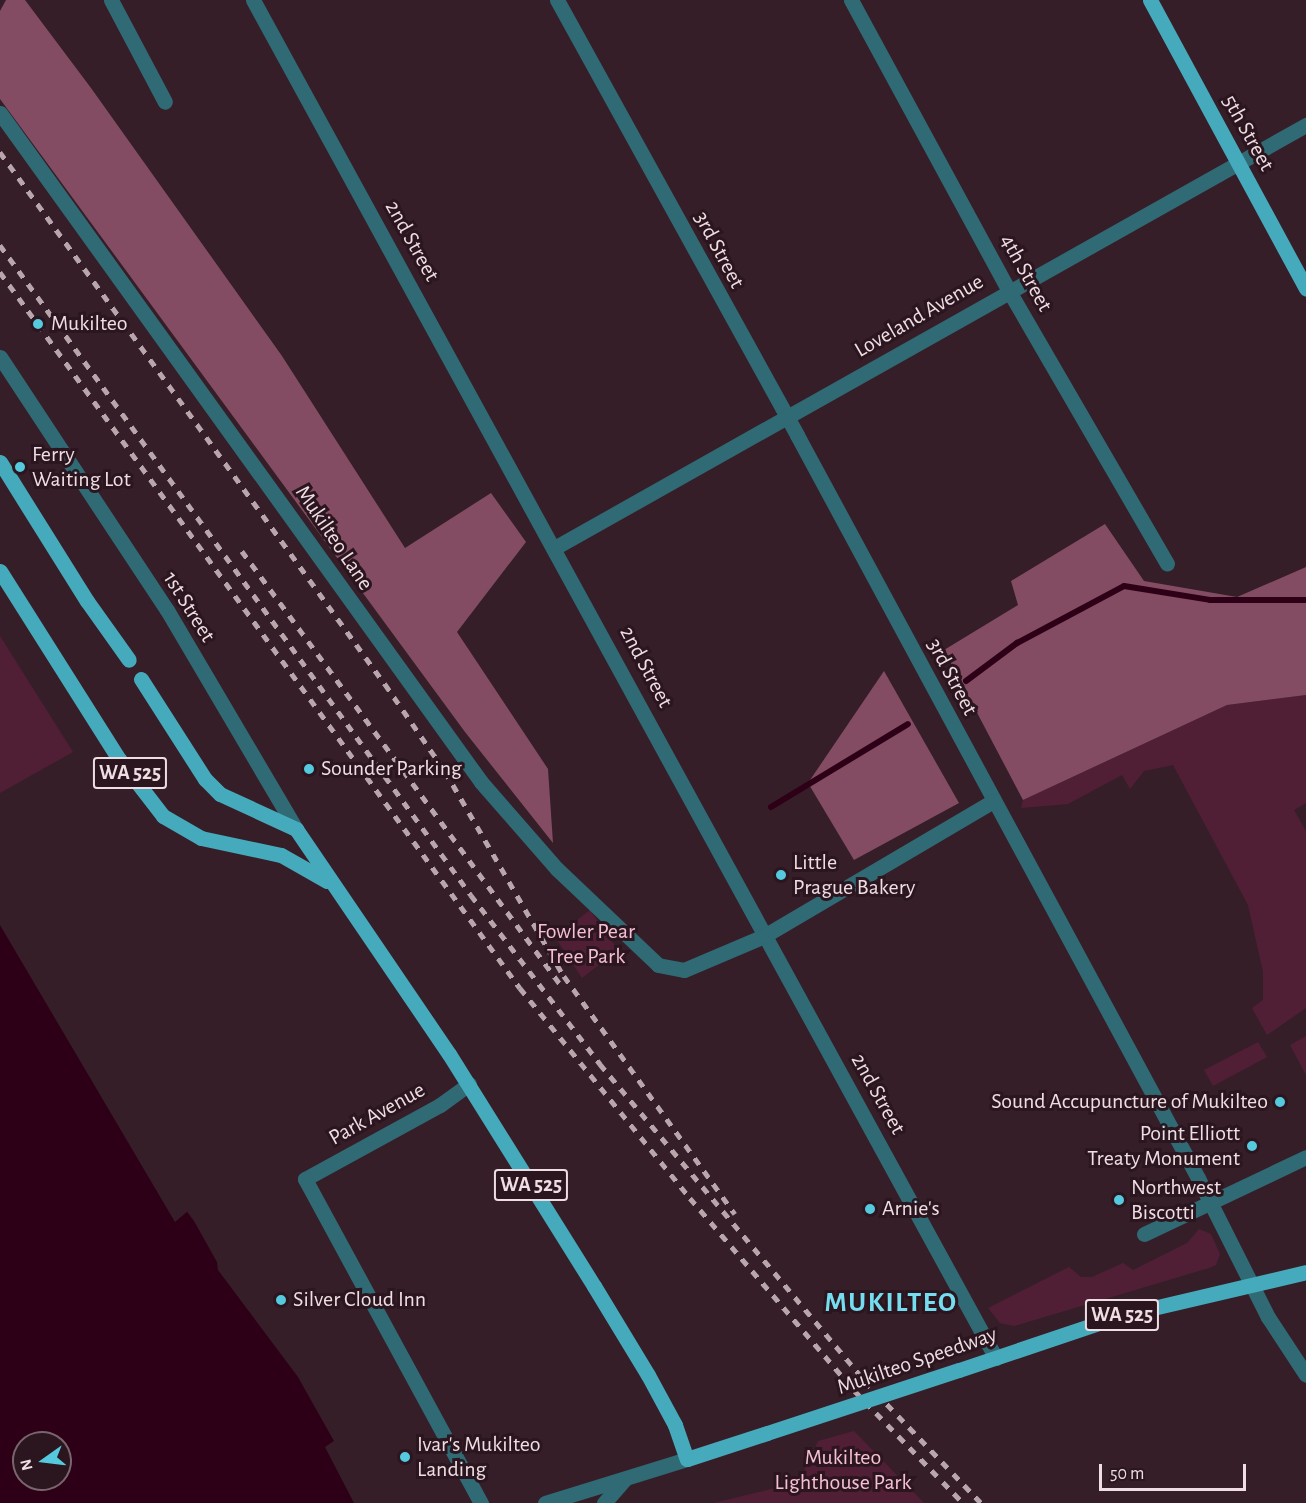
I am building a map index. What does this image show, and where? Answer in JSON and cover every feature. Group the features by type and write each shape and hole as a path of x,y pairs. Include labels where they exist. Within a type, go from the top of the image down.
{"main road":[{"name":"5th Street","path":"1149,0 1306,288"},
{"path":"0,462 87,601 129,660"},
{"name":"WA 525","path":"0,571 119,759 163,816 201,838 297,861 333,885 469,1084 648,1375 675,1425 687,1459"},
{"name":"WA 525","path":"141,679 206,779 220,794 296,829"},
{"name":"1st Street","path":"296,829 333,885"},
{"name":"Mukilteo Speedway","path":"687,1459 1119,1316 1252,1282 1306,1272"}],"street":[{"path":"111,0 165,102"},
{"name":"2nd Street","path":"254,0 556,547 764,936 996,1358"},
{"name":"3rd Street","path":"557,0 1212,1204 1268,1317 1306,1375"},
{"name":"4th Street","path":"851,0 1009,291 1167,564"},
{"name":"Mukilteo Lane","path":"0,113 278,495 425,710 474,773 557,869 658,965 684,970 764,936"},
{"name":"Loveland Avenue","path":"556,547 1306,125"},
{"name":"1st Street","path":"0,357 65,461 167,610 296,829"},
{"path":"764,936 993,801"},
{"name":"Park Avenue","path":"469,1084 440,1105 305,1179 481,1503"},
{"path":"1144,1234 1212,1204 1306,1157"},
{"name":"Mukilteo Speedway","path":"545,1503 687,1459"},
{"path":"604,1503 625,1479"}],"green space":[{"path":"0,636 73,752 0,793"},
{"path":"1306,695 1306,803 1294,810 1306,831 1306,1008 1267,1035 1252,1008 1263,1000 1263,972 1248,905 1173,765 1144,771 1130,789 1122,775 1068,804 1021,808 1023,800 1227,705"},
{"name":"Fowler Pear Tree Park","path":"590,910 618,950 582,978 555,937"},
{"path":"1306,1036 1306,1075 1290,1045"},
{"path":"1258,1042 1267,1057 1213,1086 1204,1070"},
{"path":"1199,1229 1211,1234 1220,1254 1216,1265 1209,1268 1014,1326 1000,1323 988,1308 1069,1267 1081,1277 1092,1277 1123,1263 1133,1270 1187,1243"},
{"name":"Mukilteo Lighthouse Park","path":"854,1431 924,1503 714,1503 799,1482 818,1441"}],"shaded area":[{"path":"6,0 25,0 91,88 282,356 405,548 491,493 526,542 457,632 548,769 553,843 465,732 0,99 0,11"},
{"path":"1105,524 1144,581 1237,597 1306,567 1306,695 1227,705 1023,800 944,650 1018,605 1011,581"},
{"path":"884,671 959,803 854,860 808,783"},
{"path":"0,909 116,1116 194,1221 217,1262 218,1270 298,1377 334,1441 325,1447 354,1503 0,1503"}],"pier":[{"path":"0,906 127,1129 189,1210 175,1222 0,925"}],"waterway":[{"path":"966,681 1017,643 1124,586 1210,600 1306,600"},
{"path":"771,807 908,724"}],"railway":[{"path":"0,152 385,684 445,771 564,976 735,1214"},
{"path":"0,245 471,895 600,1064 865,1381 981,1503"},
{"path":"0,272 520,988 690,1198 854,1390 963,1503"},
{"path":"242,551 563,988"}],"place":[{"name":"Mukilteo","path":"38,324"},
{"name":"Ferry Waiting Lot","path":"20,467"},
{"name":"Sounder Parking","path":"309,769"},
{"name":"Little Prague Bakery","path":"781,875"},
{"name":"Sound Accupuncture of Mukilteo","path":"1280,1102"},
{"name":"Point Elliott Treaty Monument","path":"1252,1146"},
{"name":"Northwest Biscotti","path":"1119,1200"},
{"name":"Arnie's","path":"870,1209"},
{"name":"Silver Cloud Inn","path":"281,1300"},
{"name":"Ivar's Mukilteo Landing","path":"405,1457"}],"district":[{"name":"MUKILTEO","path":"891,1303"}]}
